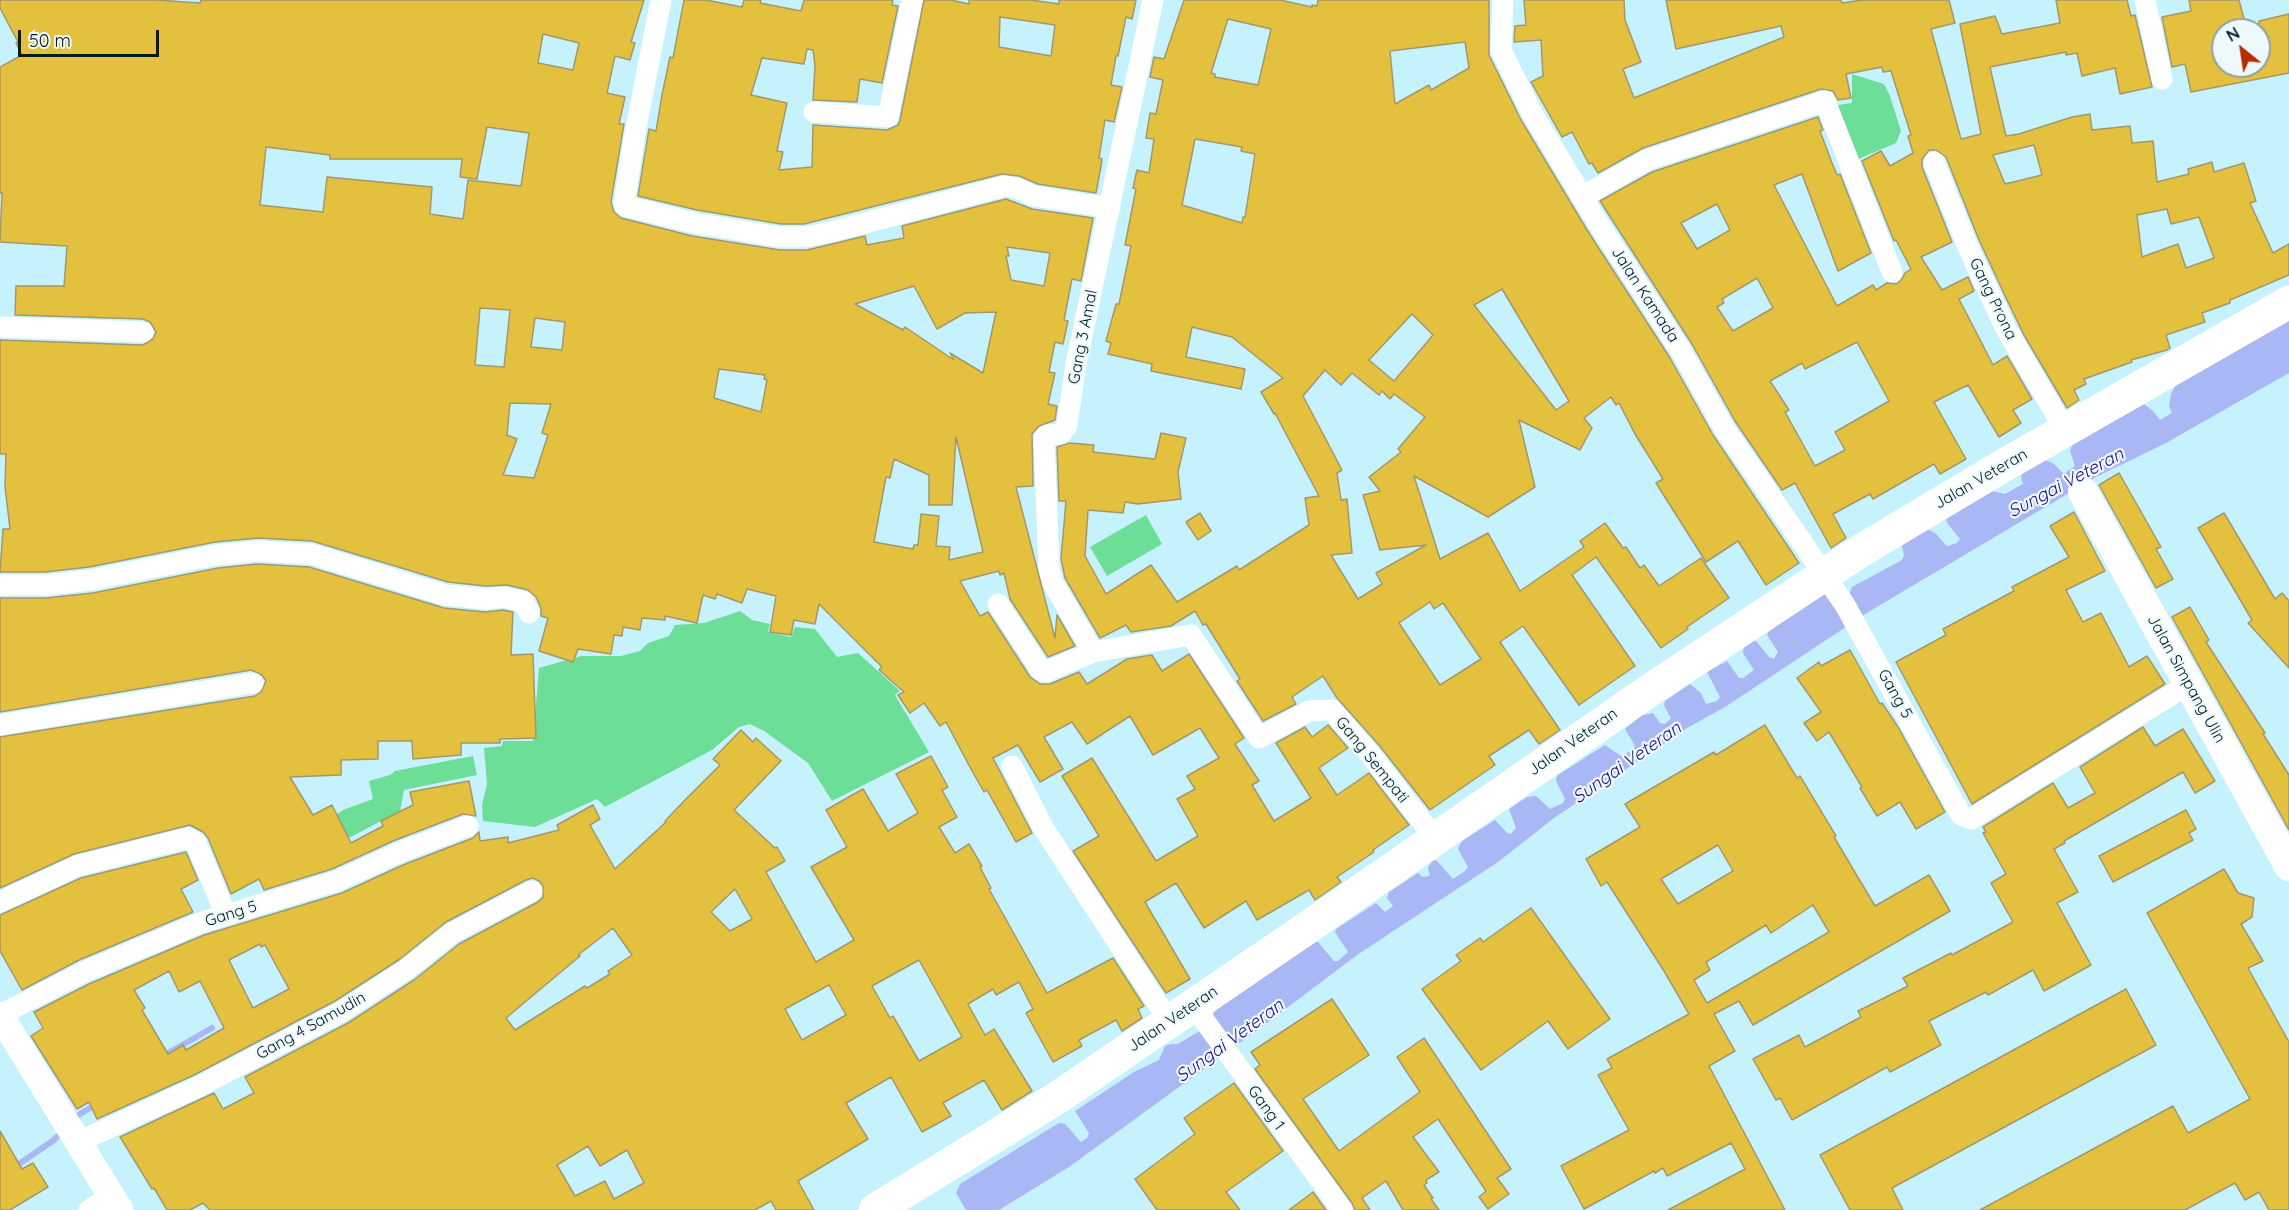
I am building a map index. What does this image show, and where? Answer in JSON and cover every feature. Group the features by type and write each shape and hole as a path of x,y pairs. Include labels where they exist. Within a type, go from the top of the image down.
{"main road":[{"name":"Jalan Veteran","path":"875,1210 1188,1015 1434,838 1653,688 1826,575 1933,507 2289,302"},
{"name":"Jalan Simpang Ulin","path":"2083,492 2289,866"}],"street":[{"path":"661,0 635,133 624,204 626,206 694,223 780,237 805,237 831,232 1005,186 1017,188 1034,196 1110,208"},
{"path":"814,112 888,117 912,0"},
{"name":"Gang 3 Amal","path":"1093,652 1053,583 1049,569 1044,438 1047,435 1061,434 1067,425 1076,364 1153,0"},
{"name":"Jalan Kamada","path":"1503,0 1501,50 1532,113 1582,197 1681,351 1724,428 1826,575"},
{"path":"2145,0 2162,79"},
{"path":"1582,197 1647,160 1825,102 1892,272"},
{"name":"Gang Prona","path":"1934,162 1967,245 2006,329 2065,430"},
{"path":"0,327 143,332"},
{"path":"0,585 46,585 91,580 216,555 257,551 310,554 445,595 486,599 504,597 524,602 530,613"},
{"name":"Gang 5","path":"1826,575 1845,605 1961,815 1971,819 2189,684"},
{"name":"Gang Sempati","path":"998,604 1041,670 1050,671 1093,652 1191,635 1259,738 1309,711 1332,710 1369,753 1434,838"},
{"path":"0,725 253,683"},
{"name":"Gang 1","path":"1012,766 1044,829 1188,1015 1228,1057 1342,1210"},
{"name":"Gang 5","path":"0,1015 84,972 200,923 337,881 398,853 468,826"},
{"path":"0,902 77,866 188,838 196,843 226,915"},
{"name":"Gang 4 Samudin","path":"78,1142 200,1086 341,1012 407,969 452,933 532,891"},
{"path":"0,1015 78,1142 107,1205"}],"green space":[{"path":"1852,74 1884,84 1901,131 1896,143 1856,160 1831,106 1852,103"},
{"path":"1146,515 1162,544 1107,576 1090,547"},
{"path":"740,611 752,620 770,624 768,632 791,637 795,627 815,629 837,657 858,653 900,691 895,695 929,752 832,801 808,763 764,731 750,724 739,727 712,750 605,807 597,799 535,827 483,821 482,805 487,784 484,748 502,746 503,741 533,741 539,668 581,656 621,656 640,651 648,643 669,636 675,625 704,623"},
{"path":"473,756 477,775 404,790 400,811 347,839 336,815 343,810 373,799 369,781 390,775 395,771"}],"water":[{"name":"Sungai Veteran","path":"2289,315 2289,373 2166,443 2096,477 1870,611 1725,707 1687,728 1554,818 1498,862 1357,955 1069,1167 999,1210 966,1210 956,1193 960,1184 1059,1123 1065,1124 1081,1142 1087,1138 1089,1133 1075,1111 1134,1072 1159,1060 1165,1046 1178,1044 1211,1024 1210,1021 1215,1011 1315,942 1318,942 1334,961 1338,961 1348,952 1335,932 1336,929 1376,903 1385,912 1393,906 1387,898 1389,892 1418,873 1422,877 1430,876 1428,868 1432,861 1436,860 1453,879 1468,867 1458,849 1462,841 1495,820 1507,833 1511,834 1516,828 1509,809 1527,797 1536,796 1550,809 1563,803 1565,799 1556,779 1558,775 1605,745 1621,756 1633,750 1635,746 1625,729 1640,716 1653,713 1660,723 1665,724 1671,718 1664,706 1665,701 1690,684 1701,693 1706,704 1717,701 1720,697 1707,672 1727,661 1739,678 1743,678 1754,670 1743,653 1744,644 1752,640 1756,641 1769,657 1774,659 1778,652 1767,635 1769,631 1822,594 1849,595 1852,587 1902,560 1904,555 1901,543 1928,529 1947,546 1957,543 1960,539 1948,524 1946,520 1948,516 1992,491 2005,494 2023,484 2022,473 2046,460 2064,474 2075,466 2070,451 2073,443 2144,404 2160,420 2172,413 2169,406 2171,394 2180,377"}],"building":[{"path":"0,0 156,0 200,3 201,0 644,0 631,42 635,43 630,60 615,56 607,93 625,97 619,124 624,124 611,202 614,212 621,218 692,236 780,250 807,250 865,236 867,245 904,238 902,226 1006,199 1032,209 1093,218 1081,281 1072,279 1064,320 1068,321 1063,344 1055,342 1049,372 1055,373 1048,404 1057,406 1055,420 1039,426 1032,434 1033,486 1016,487 1055,638 1057,615 1075,646 1048,657 1010,599 1004,573 1000,575 999,571 960,581 980,616 988,612 1030,677 1040,684 1050,684 1079,672 1087,684 1127,659 1152,655 1162,671 1189,654 1244,738 1235,744 1259,781 1252,785 1274,821 1311,798 1276,743 1305,727 1312,737 1328,725 1348,748 1319,768 1337,795 1369,773 1409,825 1337,877 1341,882 1315,900 1309,890 1257,920 1246,901 1204,928 1176,883 1145,902 1190,979 1166,993 1073,851 1099,836 1062,776 1092,758 1156,861 1198,836 1177,799 1195,789 1187,776 1219,758 1200,728 1153,755 1130,716 1087,744 1072,722 1044,737 1063,769 1040,782 1018,745 993,758 1032,833 1016,842 987,790 984,792 946,722 940,726 924,703 910,713 898,695 904,692 879,670 882,667 819,604 815,624 794,620 791,635 770,632 776,596 747,589 742,603 717,594 715,599 703,595 697,623 665,616 665,620 642,618 640,630 623,627 622,636 614,635 611,654 578,649 573,662 539,651 548,618 541,616 541,608 536,597 528,590 507,585 486,586 448,582 312,541 258,538 215,542 89,567 45,572 0,572 3,529 10,529 5,486 6,454 0,454 0,340 143,345 153,339 156,332 150,322 143,319 15,315 16,286 64,286 67,246 0,242 2,193 0,193 0,67 22,55 16,43 18,42 0,8","holes":["543,34 579,43 573,70 538,63","487,127 529,133 521,186 468,180 463,219 430,214 432,187 327,177 323,212 260,205 266,147 330,155 330,159 462,159 460,177 477,179","1007,247 1050,253 1044,286 1011,280 1006,256 1009,256","914,286 937,329 965,313 996,312 983,373 950,353 954,360 905,327 903,330 855,304","480,308 510,310 504,367 475,365","535,318 565,322 562,350 531,347","719,369 765,375 764,379 767,380 761,412 714,398","510,403 551,404 542,433 548,435 534,478 503,475 517,439 507,435","956,437 983,552 949,560 950,547 936,546 939,516 921,514 918,545 914,545 913,549 874,542 886,477 890,478 894,459 929,475 929,505 952,505"]},
{"path":"684,0 706,0 742,7 744,0 761,0 760,3 801,11 804,0 893,0 892,5 898,6 882,83 860,79 857,102 813,100 815,66 813,50 807,49 804,64 762,58 751,95 787,103 777,151 783,152 779,170 812,167 813,125 887,130 898,125 924,0 951,0 969,4 969,0 1031,0 1059,4 1059,0 1136,0 1132,19 1126,17 1118,56 1116,56 1111,85 1122,87 1114,122 1105,120 1096,193 1038,184 1019,176 1002,174 804,224 781,224 697,210 638,196 649,129 656,131 670,57 673,58","holes":["1000,17 1055,25 1051,56 999,47"]},
{"path":"1184,0 1280,0 1312,7 1312,5 1317,6 1318,0 1489,0 1489,55 1521,120 1587,230 1670,358 1713,435 1799,563 1766,585 1738,541 1706,562 1656,483 1663,479 1619,403 1616,405 1611,397 1584,418 1592,428 1580,450 1519,420 1535,487 1488,517 1414,476 1440,559 1488,533 1520,591 1584,547 1580,541 1605,523 1623,548 1626,547 1640,568 1644,565 1659,586 1701,558 1729,598 1661,648 1596,557 1572,575 1635,666 1579,705 1523,626 1500,642 1560,730 1539,744 1529,730 1489,756 1495,765 1430,810 1379,745 1337,698 1323,676 1292,697 1296,704 1263,721 1237,681 1240,679 1206,624 1203,625 1195,611 1171,626 1131,632 1126,625 1100,638 1065,578 1061,559 1066,501 1059,501 1057,447 1069,443 1094,445 1093,452 1155,459 1161,433 1186,438 1178,472 1181,499 1138,504 1125,502 1123,513 1088,510 1085,556 1106,594 1151,565 1177,602 1237,566 1239,570 1309,525 1305,498 1319,496 1275,413 1261,392 1283,378 1232,337 1192,327 1186,357 1245,369 1241,389 1151,371 1152,364 1108,354 1111,343 1106,341 1116,304 1119,304 1131,246 1125,245 1136,189 1133,188 1137,170 1149,173 1154,139 1146,138 1150,113 1156,114 1163,80 1150,77 1154,57 1164,59","holes":["1228,19 1271,29 1258,85 1215,77 1215,74 1211,73","1465,42 1469,68 1431,90 1429,85 1395,104 1390,51","1195,139 1242,147 1241,151 1255,154 1245,217 1242,223 1182,205","1502,289 1569,401 1556,410 1474,305","1412,314 1433,335 1394,381 1369,360","1325,370 1341,385 1352,373 1379,395 1382,391 1390,399 1394,394 1425,417 1398,449 1401,452 1369,477 1380,491 1363,495 1380,550 1426,545 1376,573 1382,584 1358,599 1331,555 1352,553 1347,499 1341,500 1337,473 1342,470 1303,396","1430,602 1434,609 1443,603 1481,659 1440,685 1399,623"]},
{"path":"1524,0 1624,0 1625,20 1641,62 1623,69 1634,98 1784,37 1781,26 1676,49 1666,0 1841,0 1842,3 1862,0 1949,0 1955,23 1931,29 1961,139 1981,134 1960,24 1995,16 2002,34 2060,23 2056,0 2127,0 2131,16 2135,15 2152,87 2120,94 2115,68 2082,76 2077,53 2066,55 2066,52 1990,67 2006,136 2090,114 2092,130 2130,126 2132,143 2153,141 2157,182 2189,174 2188,169 2212,162 2214,172 2244,163 2256,201 2250,203 2273,253 2289,244 2289,275 2230,300 2230,303 2202,313 2205,322 2166,335 2170,348 2167,350 2131,360 2132,362 2084,379 2086,384 2074,390 2079,400 2067,408 2024,335 2007,300 1979,240 1946,157 1936,150 1929,150 1922,160 1922,167 1952,242 1921,257 1942,290 1968,277 1974,291 1959,299 1993,365 2007,356 2032,399 2013,410 2021,423 1999,437 1968,385 1934,402 1966,459 1940,474 1934,464 1873,499 1870,494 1833,514 1846,538 1831,548 1795,483 1782,490 1735,421 1692,344 1600,201 1652,172 1818,117 1823,130 1820,131 1832,163 1837,175 1840,174 1871,253 1838,271 1802,174 1774,185 1837,306 1873,285 1876,290 1887,283 1897,284 1911,269 1896,240 1894,241 1862,161 1881,151 1890,166 1913,153 1908,136 1911,135 1891,71 1883,72 1882,67 1846,74 1851,98 1838,100 1833,91 1821,89 1643,148 1598,173 1592,163 1589,164 1572,132 1562,137 1531,82 1543,76 1541,40 1514,42 1515,26 1526,25","holes":["2034,145 2042,175 2005,184 1993,155","1717,204 1730,230 1697,249 1681,223","2167,209 2171,224 2199,217 2214,258 2186,268 2178,244 2142,257 2137,215","1757,278 1773,308 1733,331 1717,307 1724,303 1722,299","1857,342 1889,401 1835,432 1845,450 1815,466 1785,412 1789,410 1770,381 1802,363 1805,369"]},
{"path":"2189,0 2239,0 2244,18 2211,18 2211,78 2263,78 2191,92 2185,64 2172,67 2162,17 2191,11"},
{"path":"2289,14 2289,73 2271,76 2271,18"},
{"path":"2119,473 2161,547 2156,549 2173,579 2156,588 2099,485"},
{"path":"2074,512 2105,571 2066,590 2083,622 2101,613 2129,667 2147,656 2165,684 1972,804 1896,662 1946,635 1943,629 2014,591 2012,587 2069,557 2050,526"},
{"path":"1200,513 1211,531 1198,540 1186,522"},
{"path":"2224,513 2275,599 2282,593 2289,601 2289,668 2248,623 2252,620 2198,528"},
{"path":"257,564 309,567 444,608 513,612 511,655 533,654 536,738 500,739 500,743 461,743 461,755 413,759 412,741 378,741 378,759 341,760 341,775 290,777 313,815 332,805 351,843 383,826 381,821 413,805 410,792 469,781 476,816 463,814 393,841 332,869 264,890 259,879 231,894 208,838 203,832 190,825 74,854 0,888 0,737 255,696 261,692 266,681 262,675 251,670 0,712 0,598 46,598 93,593 218,568"},
{"path":"2190,607 2209,640 2206,642 2265,733 2263,734 2289,775 2289,830 2172,617"},
{"path":"1850,650 1880,704 1882,703 1898,727 1945,812 1916,829 1900,802 1877,816 1829,732 1817,741 1804,723 1821,712 1797,678 1819,662 1821,666"},
{"path":"1765,725 1797,778 1800,776 1875,906 1929,875 1950,911 1753,1025 1739,1001 1714,1014 1735,1051 1709,1066 1785,1210 1668,1210 1745,1169 1731,1143 1667,1176 1663,1168 1655,1173 1654,1171 1584,1209 1561,1166 1629,1130 1598,1075 1612,1068 1607,1059 1689,1014 1607,882 1601,886 1586,859 1640,827 1625,804 1714,752 1716,755","holes":["1718,845 1733,871 1678,904 1661,879","1813,905 1829,932 1707,1003 1694,980 1710,970 1706,962 1766,925 1771,933"]},
{"path":"2143,727 2155,746 2183,729 2215,781 2195,793 2183,772 2054,849 2078,892 2057,903 2091,965 2044,991 2033,970 1988,995 1986,992 1929,1021 1941,1045 1890,1072 1887,1067 1792,1120 1780,1098 1776,1100 1753,1059 1799,1035 1805,1047 1861,1017 1858,1011 1908,986 1903,978 2013,922 1991,883 2006,874 1983,833 1986,832 1983,827 2053,783 2068,808 2095,793 2080,767"},
{"path":"741,730 753,742 756,738 781,761 734,810 775,848 777,847 785,861 766,872 816,962 854,940 811,867 847,847 826,810 863,789 888,831 918,813 896,774 931,756 948,787 942,790 957,817 939,827 955,853 969,844 982,866 980,867 991,888 989,889 1047,993 1113,958 1144,1006 1138,1009 1142,1018 1122,1031 1116,1020 1079,1040 1082,1046 1053,1062 1026,1013 1033,1009 1019,982 996,995 993,989 968,1004 985,1035 994,1029 1032,1091 1002,1110 984,1080 943,1103 951,1116 922,1132 891,1077 846,1103 868,1139 798,1181 814,1210 776,1210 771,1201 755,1210 210,1210 203,1203 190,1210 167,1210 120,1137 214,1093 223,1109 254,1093 245,1077 348,1023 414,980 459,944 538,902 543,897 543,886 533,878 446,922 400,959 335,1001 194,1075 97,1119 89,1102 77,1109 31,1036 43,1028 34,1012 89,984 204,935 342,893 403,865 473,838 479,832 480,841 508,837 508,843 559,830 557,825 593,805 600,819 590,825 615,869 666,822 720,765 713,759","holes":["735,889 752,919 730,931 711,912","613,928 632,955 608,971 610,974 587,988 585,986 515,1030 506,1018 580,956 578,955","260,944 261,947 265,945 289,989 253,1008 229,960","919,960 962,1037 919,1061 893,1016 890,1018 872,986","169,971 179,992 200,981 224,1028 186,1050 183,1045 168,1054 142,1010 145,1008 134,990","829,985 846,1015 802,1040 785,1009","588,1146 600,1166 627,1150 644,1183 614,1199 605,1181 575,1196 557,1165"]},
{"path":"2186,810 2196,829 2189,833 2193,840 2113,882 2099,856"},
{"path":"186,852 198,880 181,889 193,912 79,960 22,990 0,951 0,915 81,878"},
{"path":"2224,869 2238,893 2254,898 2252,917 2241,924 2263,961 2248,968 2289,1042 2289,1210 2269,1210 2259,1192 2245,1200 2235,1183 2185,1210 1980,1210 2173,1106 2188,1133 2250,1099 2147,913"},
{"path":"1531,908 1610,1019 1568,1049 1548,1021 1481,1070 1422,989 1461,961 1456,955 1480,938 1483,942"},
{"path":"2126,989 2156,1045 1892,1188 1903,1210 1850,1210 1820,1155"},
{"path":"1332,999 1369,1055 1303,1099 1339,1151 1420,1092 1397,1057 1424,1038 1511,1169 1497,1178 1509,1194 1488,1209 1479,1197 1486,1191 1438,1119 1413,1137 1439,1172 1426,1180 1427,1183 1424,1185 1439,1210 1403,1210 1386,1181 1362,1198 1370,1210 1355,1210 1255,1069 1260,1065 1251,1052"},
{"path":"1234,1083 1283,1151 1226,1192 1240,1210 1157,1210 1135,1179 1195,1134 1184,1118"},
{"path":"0,1131 22,1169 33,1163 48,1187 10,1210 0,1210"},
{"path":"1313,1192 1326,1210 1289,1210"}],"waterway":[{"path":"163,1056 212,1028"},
{"path":"73,1120 97,1104"},
{"path":"0,1177 54,1140 64,1130"}]}
